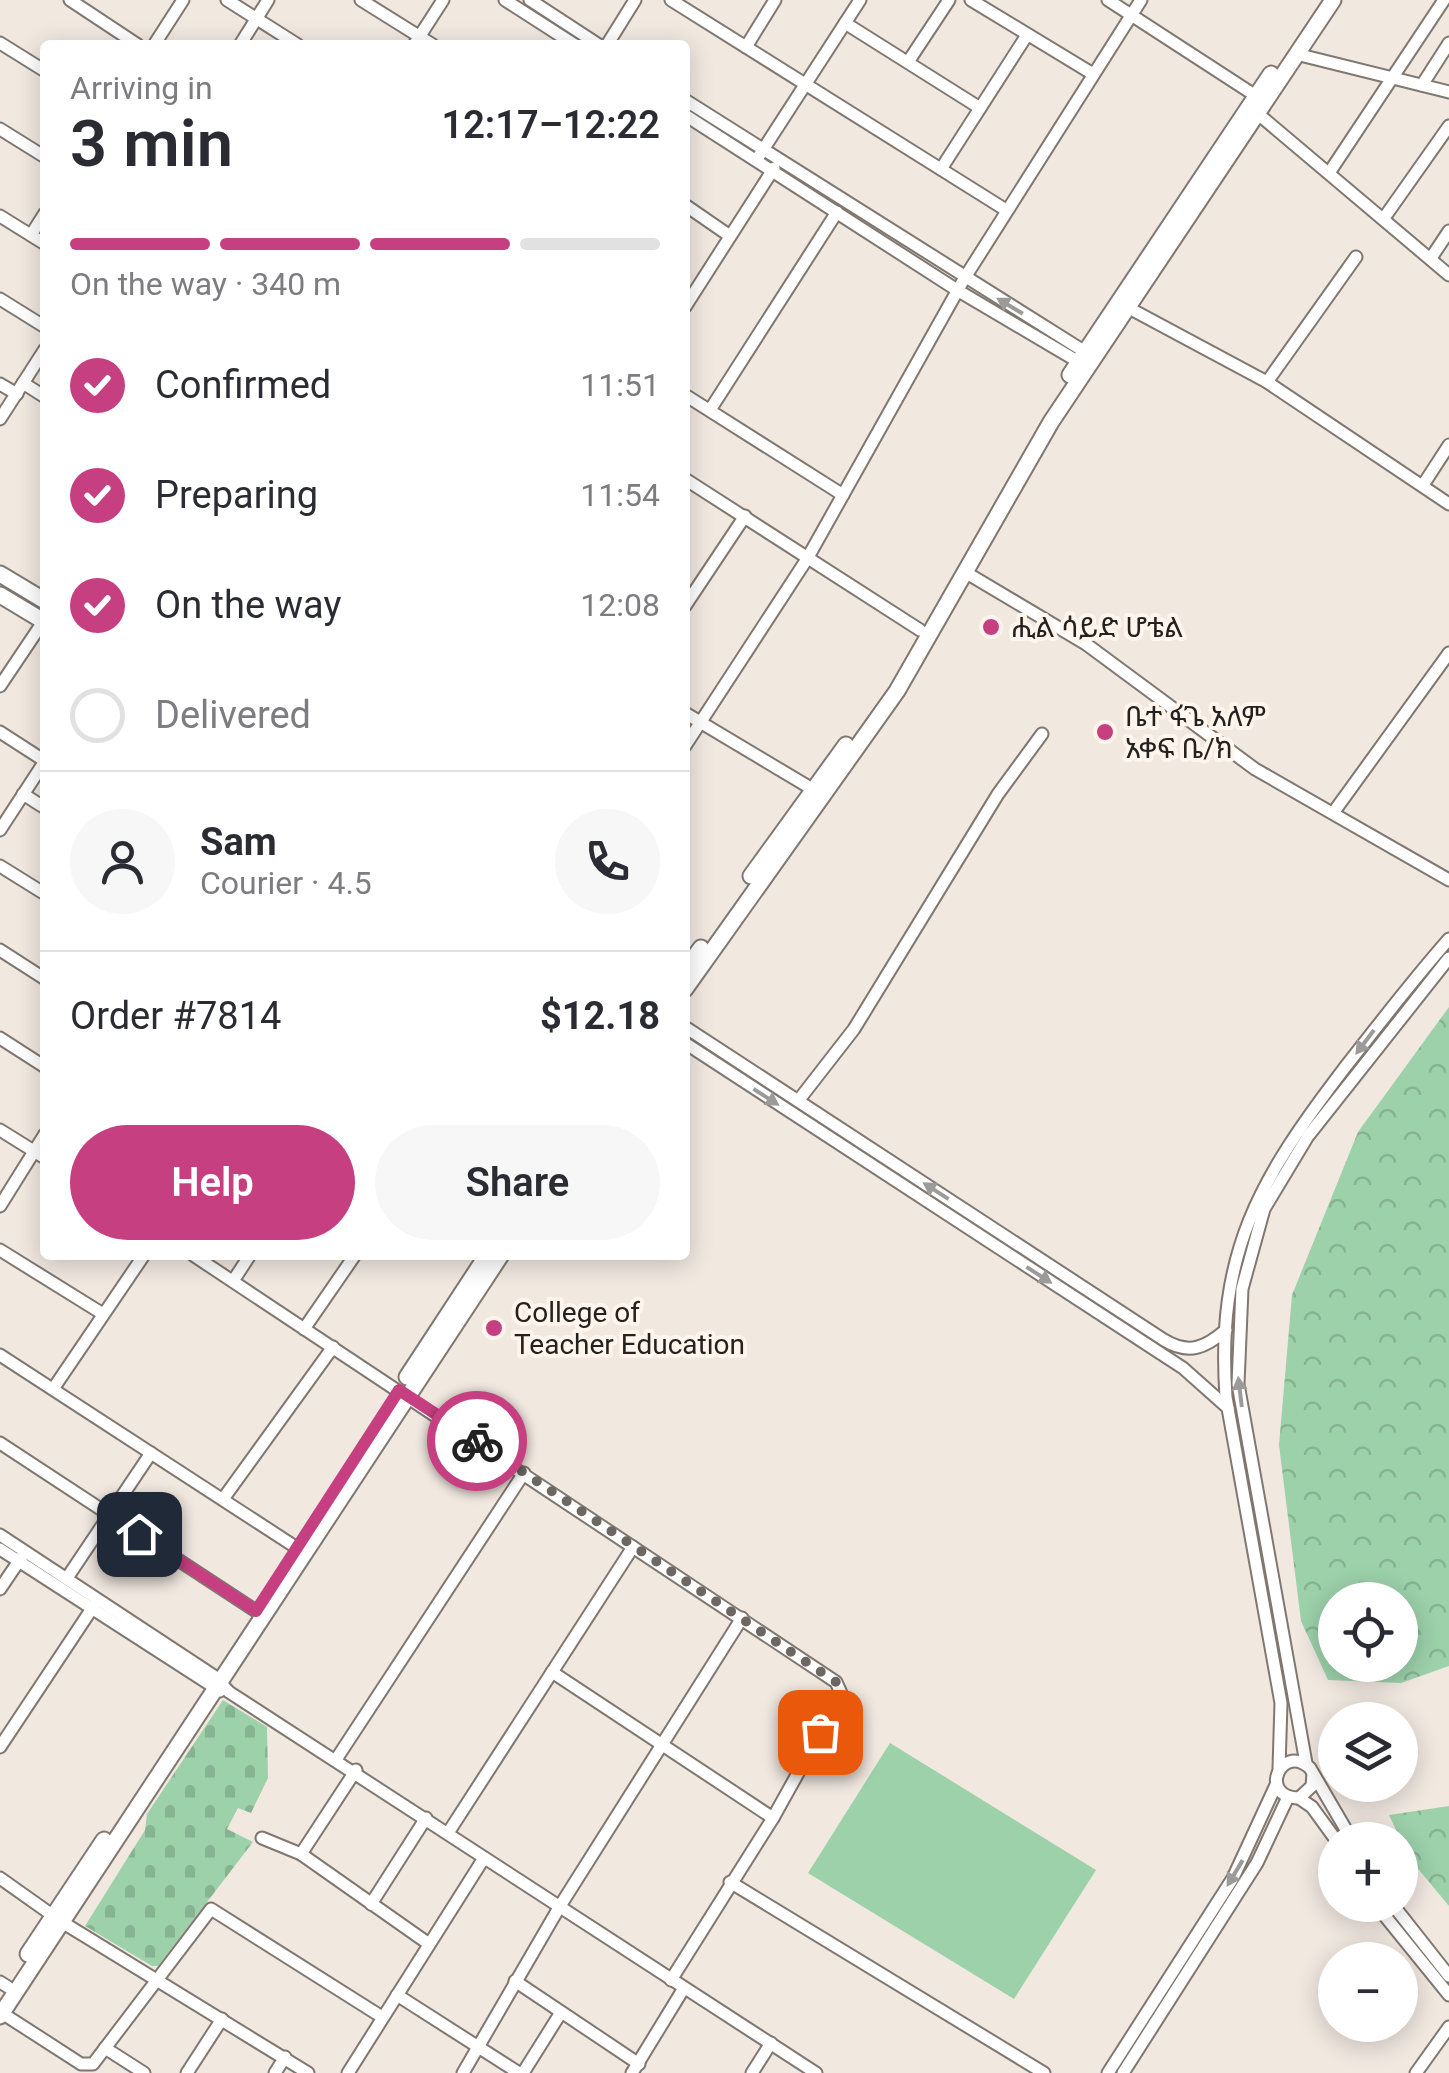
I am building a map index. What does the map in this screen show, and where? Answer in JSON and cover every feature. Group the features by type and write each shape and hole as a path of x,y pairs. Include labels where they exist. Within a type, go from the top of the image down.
{"main road":[{"path":"690,982 888,686 1085,359 1321,0"},
{"path":"690,963 816,791 897,691 1085,359 1127,307 1333,0"},
{"path":"0,574 40,598"},
{"path":"0,595 40,619"},
{"path":"2,1999 218,1685 484,1260"},
{"path":"218,1685 256,1611 296,1548 497,1260"},
{"path":"2,1999 58,1918"}],"street":[{"path":"157,40 183,0"},
{"path":"227,0 290,40"},
{"path":"243,40 268,0"},
{"path":"361,0 415,40"},
{"path":"417,40 443,0"},
{"path":"505,0 566,40"},
{"path":"530,0 591,40"},
{"path":"610,40 635,0"},
{"path":"671,0 1006,210"},
{"path":"746,47 775,0"},
{"path":"760,156 860,0"},
{"path":"908,62 948,0"},
{"path":"971,0 1094,74"},
{"path":"1108,0 1256,96"},
{"path":"690,738 807,558 960,284 1141,0"},
{"path":"1329,172 1444,0"},
{"path":"74,1 131,40"},
{"path":"845,24 980,108"},
{"path":"941,169 1027,35"},
{"path":"1422,85 1449,42"},
{"path":"0,43 40,68"},
{"path":"1296,54 1449,92"},
{"path":"690,104 760,156"},
{"path":"1257,113 1449,275"},
{"path":"690,118 776,165 960,284"},
{"path":"0,129 40,154"},
{"path":"1384,218 1447,132"},
{"path":"776,165 836,212 1085,359"},
{"path":"690,296 776,165"},
{"path":"690,208 730,236"},
{"path":"710,410 836,212"},
{"path":"0,216 40,241"},
{"path":"31,235 40,222"},
{"path":"1431,258 1449,231"},
{"path":"1267,382 1356,257"},
{"path":"0,299 40,324"},
{"path":"1127,307 1267,382 1449,504"},
{"path":"0,420 40,357"},
{"path":"0,384 40,395"},
{"path":"690,398 843,496"},
{"path":"1422,485 1449,445"},
{"path":"690,482 920,630"},
{"path":"690,598 745,516"},
{"path":"965,572 1086,644 1206,736 1449,880"},
{"path":"1,683 40,627"},
{"path":"1332,814 1449,653"},
{"path":"690,716 816,791"},
{"path":"0,732 40,758"},
{"path":"798,1101 854,1029 998,794 1042,734"},
{"path":"0,830 40,768"},
{"path":"23,794 40,805"},
{"path":"0,866 40,891"},
{"path":"1123,2073 1294,1798 1309,1791 1309,1768 1238,1384 1240,1302 1264,1209 1308,1136 1449,939"},
{"path":"0,950 40,976"},
{"path":"1108,2073 1232,1878 1276,1786 1279,1768 1281,1703 1228,1408 1226,1330 1241,1236 1266,1178 1393,1015 1449,958"},
{"path":"690,1030 1119,1319 1200,1380 1228,1408"},
{"path":"0,1038 40,1064"},
{"path":"690,1046 1119,1319 1186,1350 1206,1345 1226,1330"},
{"path":"0,1130 40,1155 0,1206"},
{"path":"0,1250 104,1314"},
{"path":"52,1389 141,1260"},
{"path":"200,1260 836,1682 841,1693 772,1818 671,1980"},
{"path":"232,1281 247,1260"},
{"path":"304,1329 352,1260"},
{"path":"222,1499 332,1348"},
{"path":"0,1355 296,1548"},
{"path":"0,1443 256,1611"},
{"path":"67,1578 151,1453"},
{"path":"337,1758 524,1473"},
{"path":"0,1535 22,1556 93,1606 356,1770 484,1858 816,2073"},
{"path":"448,1833 634,1547"},
{"path":"0,1548 67,1578 218,1685"},
{"path":"0,1589 22,1556"},
{"path":"0,1747 93,1606"},
{"path":"464,2073 560,1906 742,1618"},
{"path":"552,1672 772,1818"},
{"path":"1279,1768 1294,1760 1309,1768 1341,1822"},
{"path":"300,1854 356,1770"},
{"path":"1276,1786 1312,1807 1323,1822"},
{"path":"371,1904 426,1818"},
{"path":"262,1838 300,1854 429,1944"},
{"path":"348,2073 484,1858"},
{"path":"0,1878 308,2073"},
{"path":"730,1882 1044,2073"},
{"path":"2,1999 86,2065 105,2048 206,1912 214,1910 382,2018"},
{"path":"1390,1922 1449,1994"},
{"path":"1406,1922 1449,1976"},
{"path":"515,1981 635,2068 684,1988"},
{"path":"397,1995 478,2050 521,2073 560,2014"},
{"path":"187,2073 222,2019"},
{"path":"1416,2073 1449,2027"},
{"path":"752,2073 772,2043"},
{"path":"105,2048 144,2073"},
{"path":"275,2073 285,2058"}],"green space":[{"path":"1449,1007 1449,1666 1418,1677 1418,1582 1318,1582 1318,1658 1301,1621 1279,1445 1292,1295 1358,1132"},
{"path":"223,1700 267,1727 268,1778 251,1813 238,1808 227,1829 253,1842 158,1966 152,1966 85,1926 145,1830 147,1814"},
{"path":"890,1743 1096,1870 1014,1999 808,1873"},
{"path":"1449,1806 1449,1906 1418,1869 1418,1822 1392,1822 1389,1815"}],"way so far":[{"path":"477,1441 836,1682 840,1697 820,1732"}],"place":[{"name":"ሒል ሳይድ ሆቴል","path":"991,627"},
{"name":"ቤተ ፋጌ አለም አቀፍ ቤ/ክ","path":"1105,732"},
{"name":"College of Teacher Education","path":"494,1328"}],"route":[{"path":"139,1534 256,1611 399,1390 477,1441"}]}
